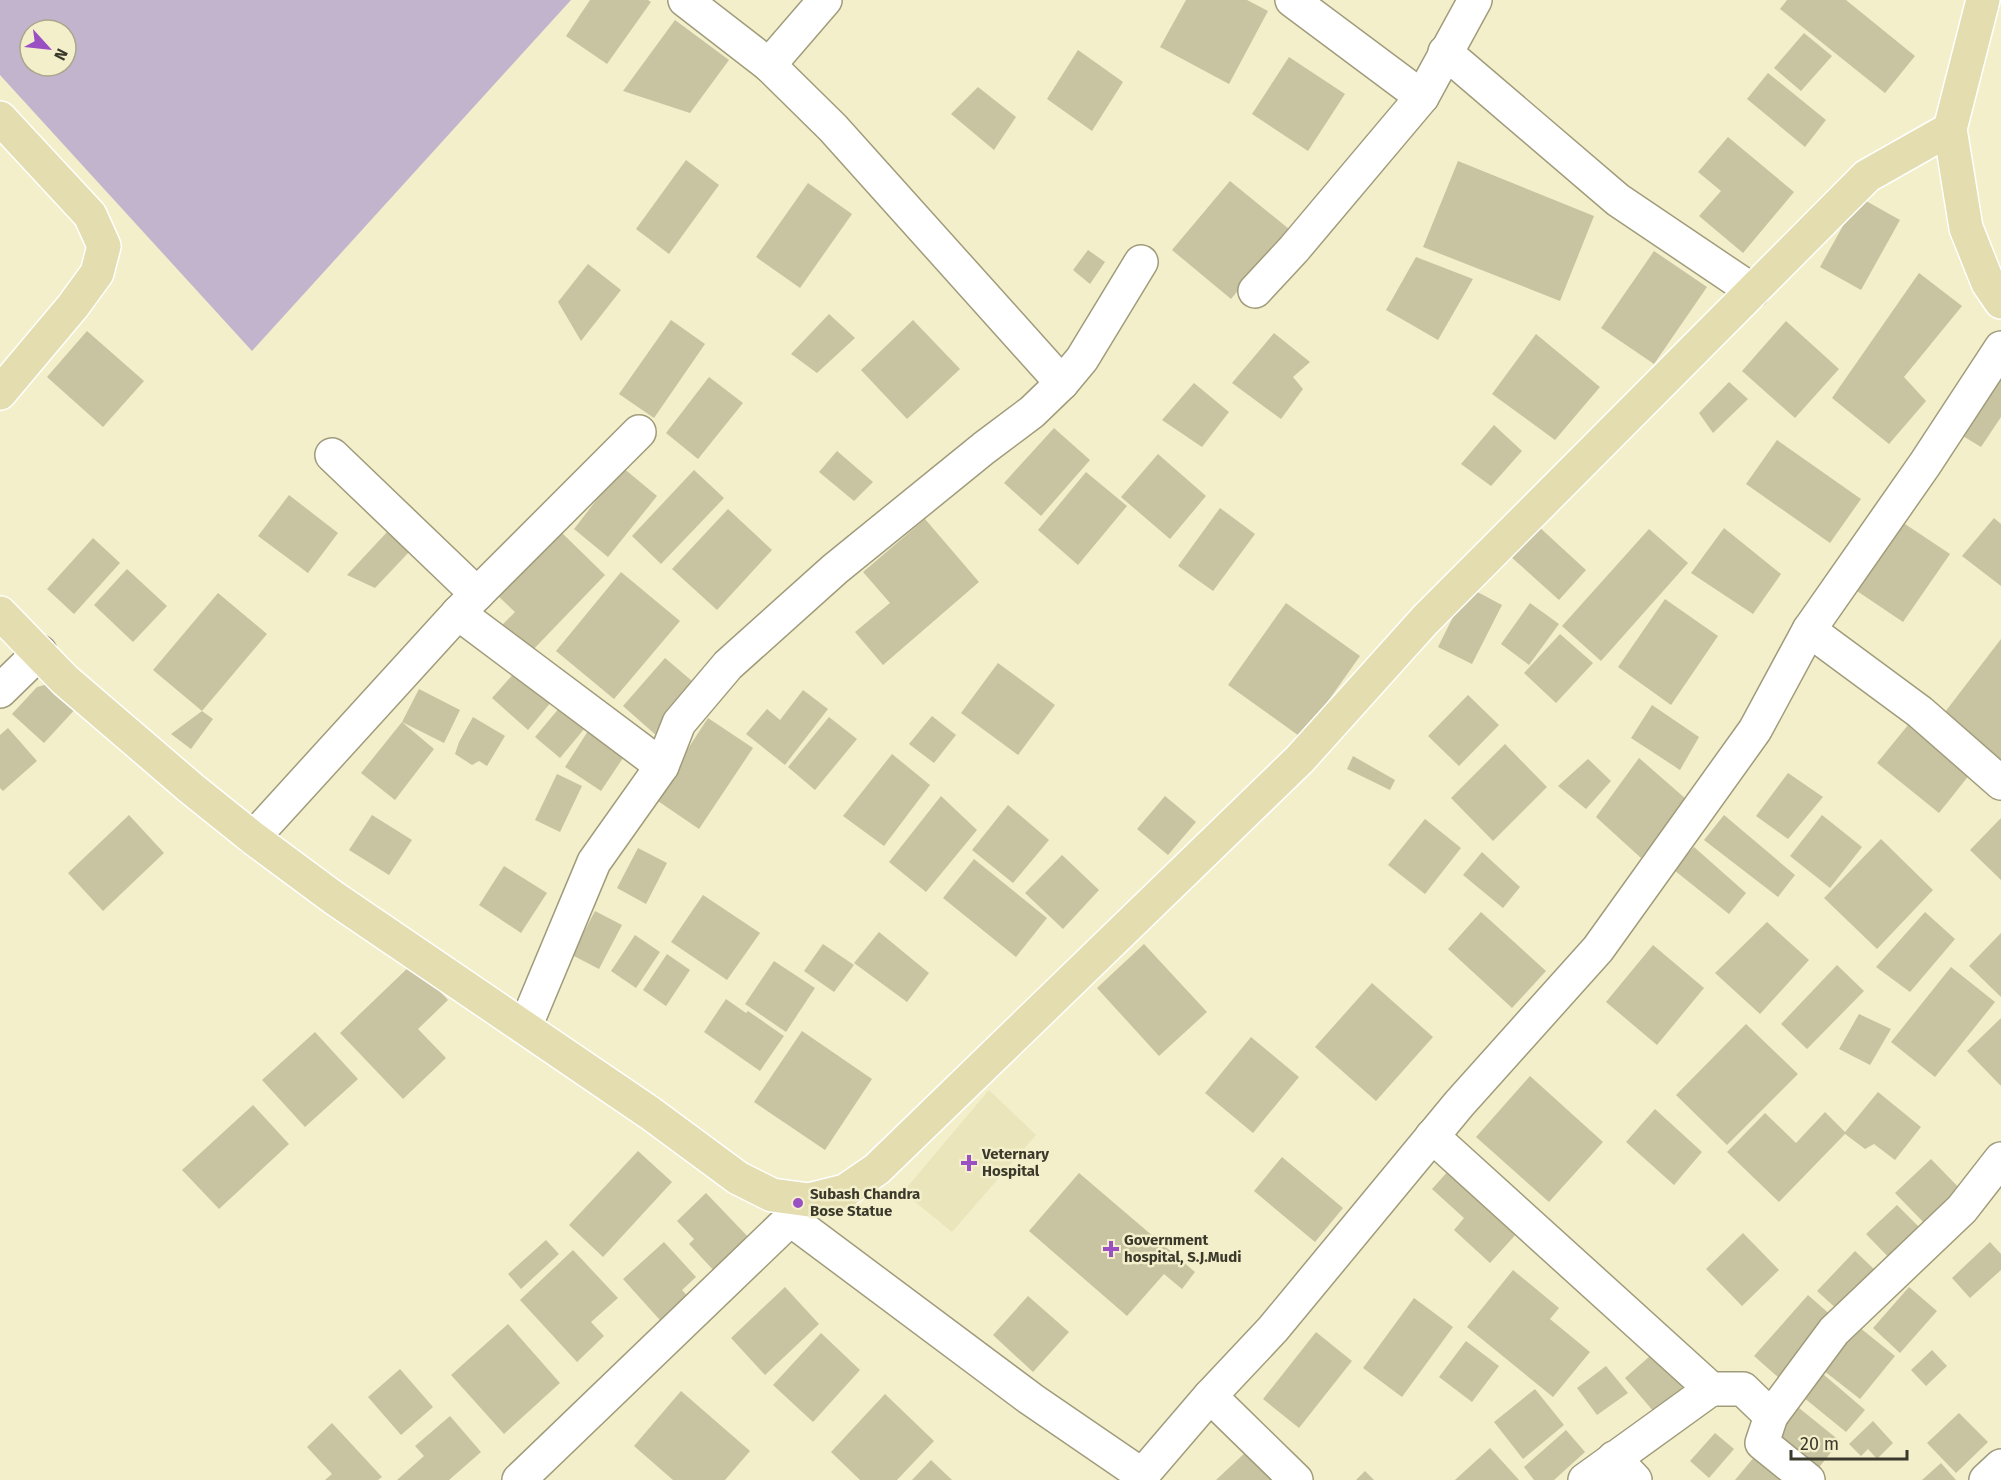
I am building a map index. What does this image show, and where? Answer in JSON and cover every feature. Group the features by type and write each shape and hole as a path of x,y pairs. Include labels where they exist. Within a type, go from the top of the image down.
{"main road":[{"path":"1983,0 1950,129 1966,228 1988,283 2001,302"},
{"path":"0,118 90,215 104,246 98,273 0,393"},
{"path":"0,613 65,680 253,838 334,898 650,1113 738,1178 800,1210 845,1191 877,1169 1300,759 1425,620 1867,176 1950,129"}],"street":[{"path":"686,0 769,65 834,128 1062,383"},
{"path":"769,65 825,0"},
{"path":"1292,0 1422,98"},
{"path":"1255,291 1294,249 1422,98 1475,0"},
{"path":"1445,52 1618,200 1753,291"},
{"path":"525,1028 594,862 662,766 679,723 728,665 836,569 984,448 1032,412 1062,383 1082,359 1141,262"},
{"path":"519,1480 800,1210 1031,1400 1140,1477 1210,1396 1273,1329 1432,1136 1598,949 1755,730 1809,630 1925,464 2001,348"},
{"path":"253,838 467,604 639,432"},
{"path":"332,455 467,604 662,766"},
{"path":"1809,630 1920,712 2001,783"},
{"path":"0,691 40,652"},
{"path":"1432,1136 1711,1389 1743,1389 1771,1416"},
{"path":"1808,1480 1762,1443 1771,1416 1834,1331 1962,1209 2001,1159"},
{"path":"1585,1480 1625,1469 1711,1389"},
{"path":"1210,1396 1296,1480"},
{"path":"1986,1480 2001,1466"}],"shaded area":[{"path":"0,0 571,0 252,351 0,75"},
{"name":"Veternary Hospital","path":"989,1090 1036,1135 952,1232 903,1192"}],"building":[{"path":"590,0 648,0 651,2 607,64 566,36"},
{"path":"1186,0 1247,0 1268,11 1229,84 1160,47"},
{"path":"1787,0 1846,0 1915,56 1885,93 1780,9"},
{"path":"675,20 729,60 690,113 623,91"},
{"path":"1804,33 1832,56 1801,91 1774,68"},
{"path":"1078,50 1123,82 1092,131 1047,99"},
{"path":"1289,57 1345,94 1308,151 1252,114"},
{"path":"1768,73 1826,120 1805,147 1747,99"},
{"path":"978,87 1016,117 994,150 951,114"},
{"path":"1728,137 1794,192 1743,253 1699,216 1721,191 1698,172"},
{"path":"686,160 719,185 669,254 636,229"},
{"path":"1458,161 1594,216 1560,301 1423,247"},
{"path":"1230,181 1289,229 1231,299 1172,250"},
{"path":"808,183 852,214 800,288 756,257"},
{"path":"1859,197 1900,220 1861,290 1820,267"},
{"path":"1088,250 1105,262 1090,284 1073,270"},
{"path":"1654,251 1707,287 1654,364 1601,328"},
{"path":"1416,257 1473,279 1438,340 1386,310"},
{"path":"588,264 621,290 581,341 558,302"},
{"path":"1919,273 1962,306 1904,377 1926,401 1889,444 1832,398"},
{"path":"829,314 855,338 817,373 791,354"},
{"path":"671,320 705,344 654,418 619,394"},
{"path":"913,320 960,369 907,419 861,370"},
{"path":"1786,321 1839,369 1795,418 1742,371"},
{"path":"87,331 144,381 103,427 47,377"},
{"path":"1274,333 1310,362 1293,377 1303,389 1281,419 1232,383"},
{"path":"1536,334 1600,387 1555,440 1492,394"},
{"path":"2001,363 2001,417 1981,447 1958,433"},
{"path":"709,377 743,403 698,459 666,433"},
{"path":"1729,382 1748,399 1713,433 1699,413"},
{"path":"1194,383 1229,412 1202,447 1162,420"},
{"path":"1494,425 1522,451 1491,486 1461,464"},
{"path":"1054,428 1090,460 1041,516 1004,483"},
{"path":"1777,440 1861,499 1830,543 1746,484"},
{"path":"837,451 873,482 854,501 819,472"},
{"path":"1158,454 1206,496 1170,539 1121,497"},
{"path":"622,467 657,496 608,557 574,529"},
{"path":"694,470 724,498 661,564 632,536"},
{"path":"1086,472 1127,506 1078,565 1038,530"},
{"path":"289,495 338,533 308,573 258,536"},
{"path":"1220,508 1255,534 1213,591 1178,566"},
{"path":"728,509 772,550 717,610 672,569"},
{"path":"1994,518 2001,524 2001,586 1962,556"},
{"path":"925,519 979,582 883,665 855,632 890,603 863,572"},
{"path":"1902,522 1950,554 1903,622 1857,591"},
{"path":"1537,525 1586,570 1559,600 1510,556"},
{"path":"1724,528 1781,574 1753,614 1691,573"},
{"path":"1649,529 1688,563 1601,661 1562,626"},
{"path":"388,531 410,551 375,588 347,575"},
{"path":"560,531 605,575 528,655 500,627 515,612 497,595"},
{"path":"93,538 120,563 74,614 47,589"},
{"path":"127,569 167,606 133,642 94,605"},
{"path":"621,572 680,621 614,699 556,651"},
{"path":"1468,587 1502,605 1472,664 1438,647"},
{"path":"218,593 267,634 202,711 153,670"},
{"path":"1665,599 1718,636 1671,705 1618,667"},
{"path":"1286,603 1360,656 1302,738 1228,685"},
{"path":"1530,603 1559,624 1529,665 1501,644"},
{"path":"1560,634 1593,663 1556,703 1524,673"},
{"path":"2001,639 2001,760 1942,716"},
{"path":"665,658 699,687 657,736 623,706"},
{"path":"998,663 1055,705 1018,755 961,713"},
{"path":"517,670 552,701 528,730 492,698"},
{"path":"52,683 78,706 44,743 12,714 37,687"},
{"path":"419,689 460,710 444,743 402,722"},
{"path":"803,690 828,709 785,765 746,734 767,709 780,720"},
{"path":"1468,695 1499,725 1459,766 1428,736"},
{"path":"1652,705 1699,737 1680,770 1631,738"},
{"path":"560,707 585,728 560,758 535,737"},
{"path":"202,711 213,719 191,749 171,734"},
{"path":"932,716 956,735 934,763 909,744"},
{"path":"473,717 505,736 487,766 479,761 472,765 455,754"},
{"path":"829,717 857,739 815,790 788,767"},
{"path":"708,718 753,748 699,829 655,799"},
{"path":"1913,719 1974,769 1939,813 1877,763"},
{"path":"402,722 434,749 395,800 361,773"},
{"path":"8,728 37,761 3,791 0,788 0,735"},
{"path":"588,731 625,755 601,791 565,767"},
{"path":"1505,744 1547,787 1493,841 1451,798"},
{"path":"892,754 930,785 884,846 843,816"},
{"path":"1353,756 1395,780 1390,790 1347,769"},
{"path":"1639,758 1686,799 1641,858 1596,817"},
{"path":"1588,759 1611,781 1586,809 1558,786"},
{"path":"1788,773 1823,797 1788,839 1756,816"},
{"path":"557,774 582,786 560,832 535,820"},
{"path":"941,796 977,830 926,892 889,862"},
{"path":"1165,796 1196,822 1168,855 1137,829"},
{"path":"1008,805 1049,840 1013,883 972,850"},
{"path":"129,815 164,853 103,911 68,873"},
{"path":"372,815 412,840 389,875 349,850"},
{"path":"1724,815 1795,875 1778,897 1704,840"},
{"path":"1822,815 1862,847 1830,888 1790,856"},
{"path":"2001,818 2001,880 1970,850"},
{"path":"1425,819 1461,848 1425,894 1388,865"},
{"path":"1881,839 1933,890 1877,949 1824,898"},
{"path":"1694,847 1746,893 1729,914 1674,870"},
{"path":"638,848 667,863 646,904 617,888"},
{"path":"1482,852 1520,887 1503,908 1463,875"},
{"path":"1062,855 1099,890 1063,929 1025,893"},
{"path":"974,859 1047,918 1016,957 943,898"},
{"path":"504,866 547,893 521,933 479,905"},
{"path":"703,895 760,933 727,980 671,942"},
{"path":"595,911 622,925 599,969 572,955"},
{"path":"1481,912 1546,971 1512,1008 1448,949"},
{"path":"1925,912 1955,939 1910,992 1876,967"},
{"path":"1767,922 1809,960 1760,1014 1715,973"},
{"path":"879,932 929,973 907,1002 854,963"},
{"path":"2001,933 2001,997 1969,966"},
{"path":"635,935 660,952 636,988 611,971"},
{"path":"823,944 854,965 834,992 804,971"},
{"path":"1144,944 1207,1012 1159,1056 1097,988"},
{"path":"1653,945 1704,988 1657,1045 1606,1002"},
{"path":"667,954 690,970 666,1006 643,990"},
{"path":"774,961 815,988 786,1032 745,1004"},
{"path":"413,963 448,1000 418,1029 446,1058 403,1099 340,1033"},
{"path":"1837,965 1864,991 1807,1049 1781,1024"},
{"path":"1951,967 1995,1002 1935,1077 1891,1042"},
{"path":"1372,983 1433,1037 1376,1101 1315,1047"},
{"path":"726,999 784,1036 760,1071 704,1032"},
{"path":"1859,1014 1891,1029 1870,1065 1839,1049"},
{"path":"2001,1018 2001,1086 1967,1051"},
{"path":"1746,1024 1798,1074 1727,1145 1676,1095"},
{"path":"802,1031 872,1079 825,1150 754,1102"},
{"path":"315,1032 358,1079 305,1127 262,1080"},
{"path":"1251,1037 1299,1077 1253,1133 1205,1093"},
{"path":"1530,1076 1603,1142 1549,1202 1476,1137"},
{"path":"1878,1092 1921,1127 1895,1160 1874,1144 1865,1149 1845,1134 1779,1202 1727,1152 1765,1113 1796,1143 1825,1112 1845,1132"},
{"path":"253,1105 289,1144 219,1209 182,1170"},
{"path":"1655,1109 1702,1152 1674,1185 1626,1142"},
{"path":"638,1151 672,1182 603,1257 569,1225"},
{"path":"1282,1157 1343,1208 1315,1242 1254,1191"},
{"path":"1931,1159 1966,1195 1931,1230 1895,1193"},
{"path":"1450,1169 1518,1232 1490,1263 1454,1230 1464,1218 1432,1189"},
{"path":"1079,1173 1195,1272 1182,1289 1164,1274 1127,1316 1029,1231"},
{"path":"706,1193 752,1241 717,1274 689,1244 694,1239 677,1221"},
{"path":"1897,1205 1927,1235 1897,1266 1866,1234"},
{"path":"1743,1233 1779,1270 1742,1306 1706,1269"},
{"path":"546,1240 559,1254 521,1289 508,1274"},
{"path":"664,1242 696,1277 682,1290 695,1304 668,1329 623,1279"},
{"path":"1990,1242 2001,1254 2001,1270 1970,1298 1952,1278"},
{"path":"573,1250 618,1298 591,1322 604,1336 577,1362 520,1300"},
{"path":"1855,1251 1876,1271 1839,1311 1817,1291"},
{"path":"1513,1270 1559,1308 1550,1319 1590,1352 1553,1397 1467,1327"},
{"path":"785,1287 819,1324 765,1375 731,1338"},
{"path":"1909,1287 1937,1311 1900,1353 1873,1328"},
{"path":"1808,1295 1833,1317 1779,1378 1754,1356"},
{"path":"1028,1296 1069,1332 1033,1372 993,1335"},
{"path":"1414,1298 1453,1327 1402,1397 1363,1368"},
{"path":"1854,1323 1895,1356 1860,1399 1819,1367"},
{"path":"508,1324 560,1383 504,1434 451,1375"},
{"path":"1316,1332 1352,1361 1299,1428 1263,1399"},
{"path":"821,1333 860,1370 813,1422 773,1385"},
{"path":"1466,1341 1499,1366 1472,1402 1439,1377"},
{"path":"1658,1349 1688,1383 1654,1412 1625,1378"},
{"path":"1932,1350 1947,1366 1926,1386 1911,1370"},
{"path":"1606,1366 1628,1393 1597,1415 1577,1388"},
{"path":"400,1369 433,1407 401,1435 368,1397"},
{"path":"1823,1374 1865,1410 1846,1432 1803,1397"},
{"path":"1535,1389 1564,1425 1523,1459 1494,1422"},
{"path":"681,1391 750,1451 725,1480 673,1480 634,1446"},
{"path":"885,1394 934,1441 897,1480 860,1480 831,1452"},
{"path":"1799,1408 1840,1441 1817,1470 1776,1437"},
{"path":"1959,1413 1988,1442 1956,1473 1927,1443"},
{"path":"450,1416 481,1452 449,1480 397,1480 424,1456 415,1446"},
{"path":"1873,1421 1893,1443 1877,1459 1868,1449 1861,1456 1849,1444"},
{"path":"332,1423 382,1477 378,1480 325,1480 332,1474 307,1447"},
{"path":"1566,1430 1585,1452 1554,1480 1534,1480 1524,1467"},
{"path":"1715,1433 1734,1449 1709,1478 1690,1461"},
{"path":"1490,1448 1519,1480 1455,1480"},
{"path":"1760,1450 1797,1480 1735,1480"},
{"path":"1247,1451 1273,1480 1216,1480"},
{"path":"931,1460 952,1480 912,1480"},
{"path":"1941,1463 1956,1480 1922,1480"},
{"path":"1365,1471 1374,1480 1356,1480"}],"place":[{"name":"Veternary Hospital","path":"969,1163"},
{"name":"Subash Chandra Bose Statue","path":"798,1203"},
{"name":"Government hospital, S.J.Mudi","path":"1111,1249"}]}
